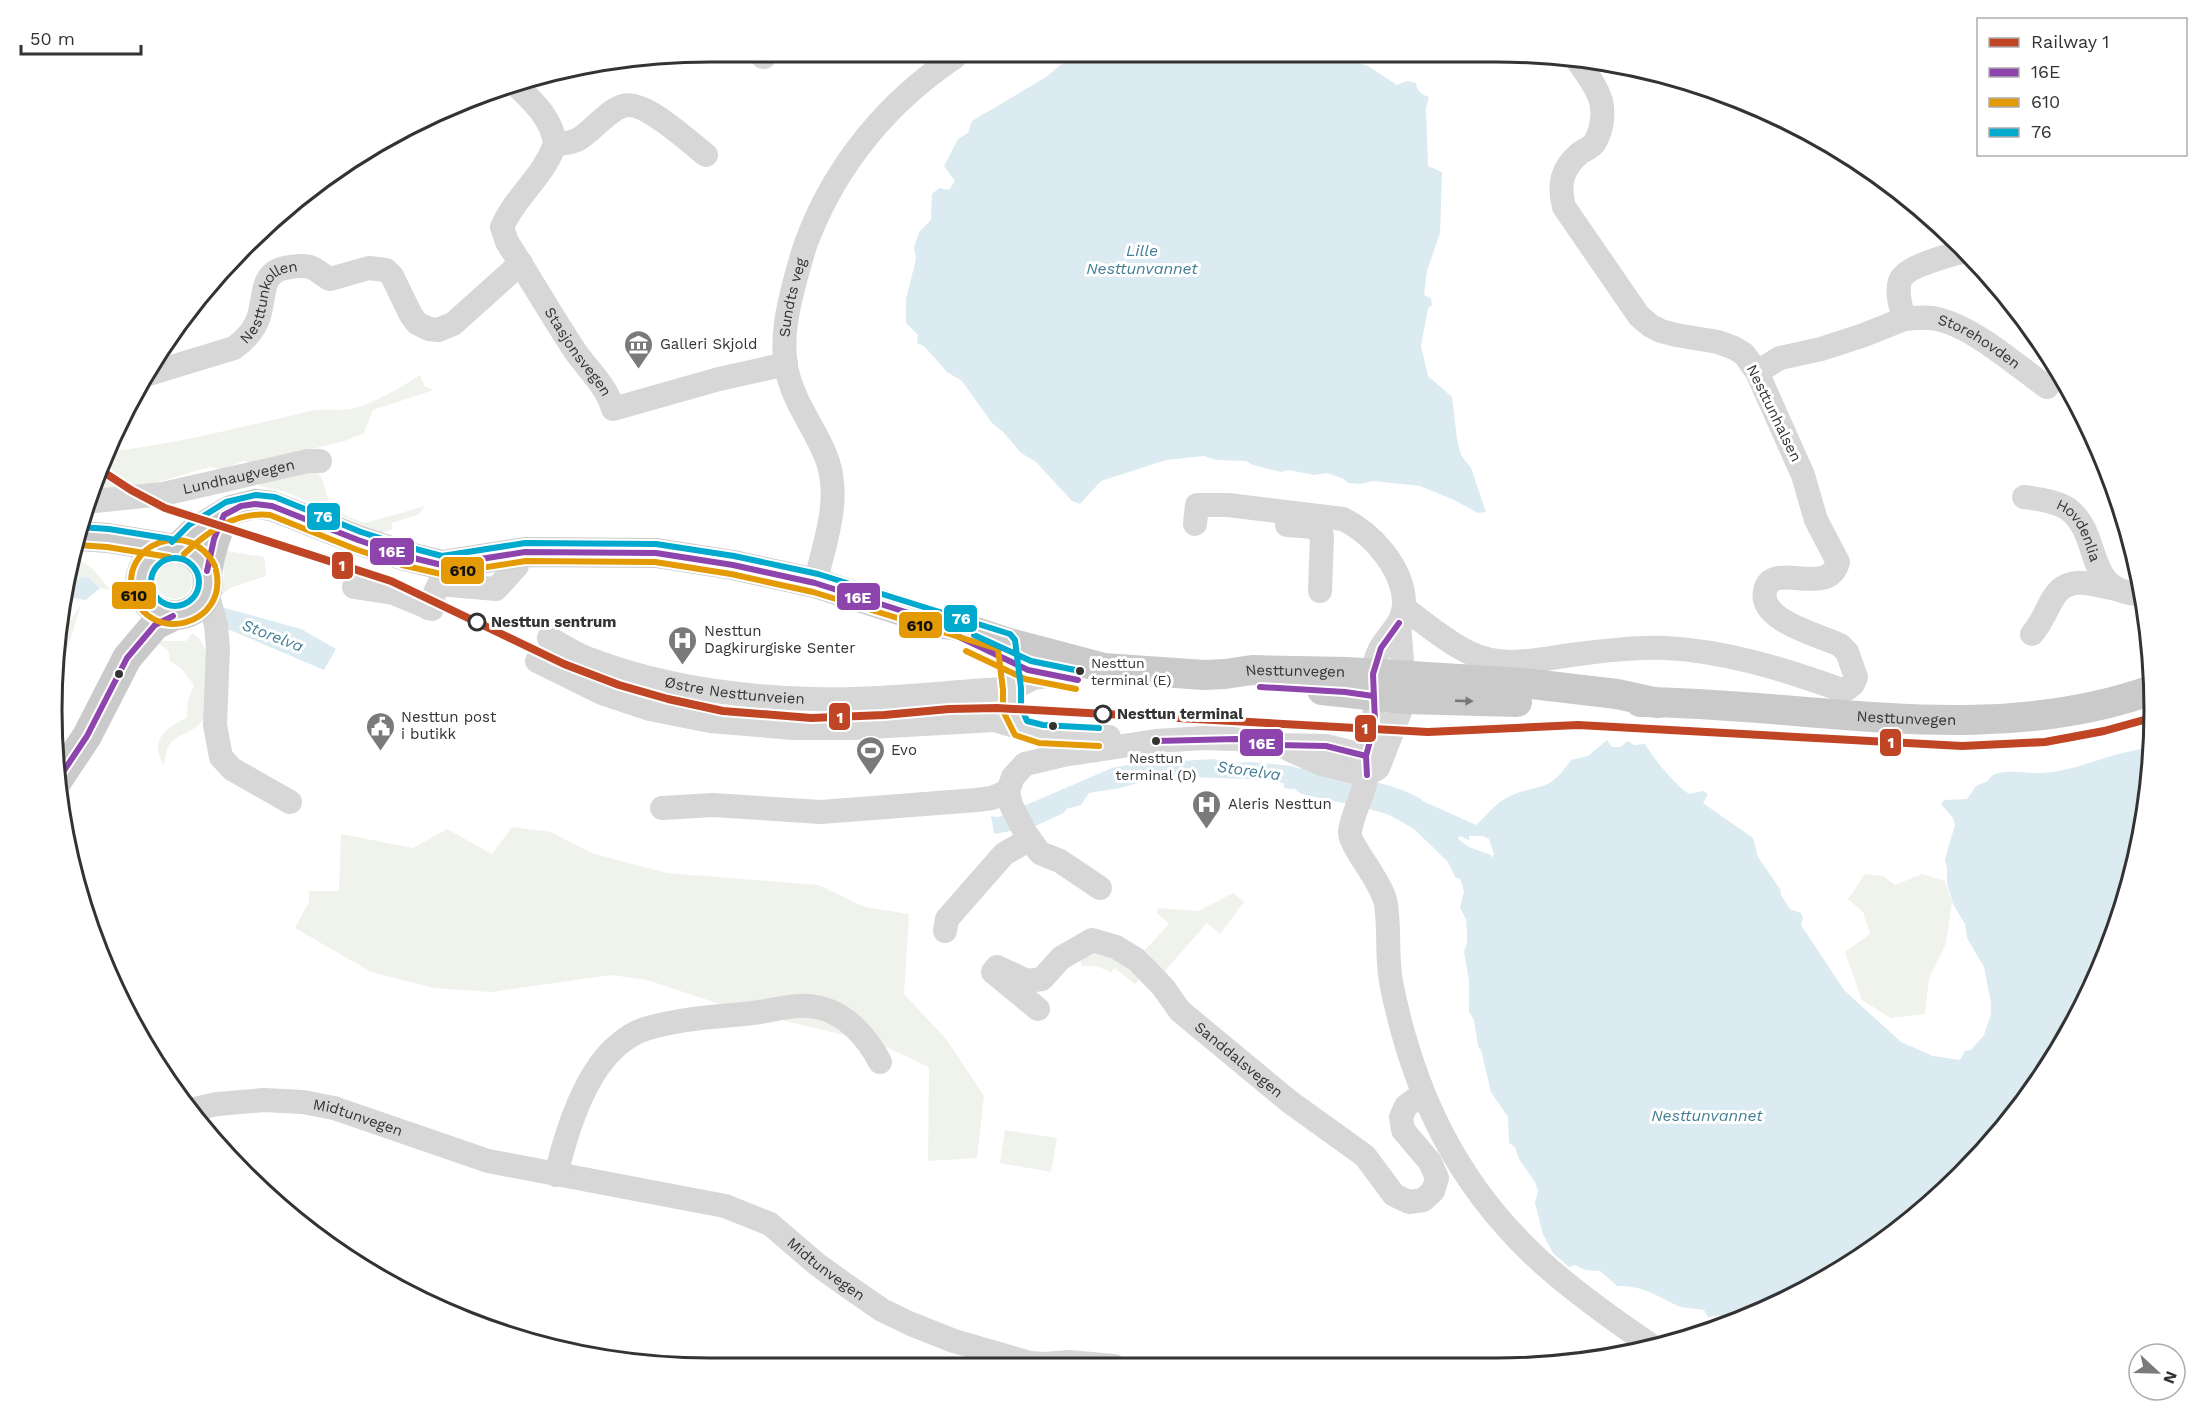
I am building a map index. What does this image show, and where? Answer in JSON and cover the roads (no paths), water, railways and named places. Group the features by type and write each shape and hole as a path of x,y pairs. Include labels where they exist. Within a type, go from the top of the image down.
{"main road":[{"name":"Nesttunvegen","path":"174,548 194,532 224,515 241,506 255,504 272,506 358,540 405,556 442,565 525,552 656,554 733,565 815,583 943,624 951,633 1007,671 1104,668 1204,675 1252,670 1405,688 1523,683 1617,694 1658,703 1924,720 2008,720 2088,709 2143,693"},
{"path":"127,658 155,625 197,607 207,582 214,539 224,515"},
{"path":"86,536 174,548 196,555 207,582"},
{"path":"85,539 119,562 154,608 163,613 178,615"},
{"path":"64,764 87,736 127,658 144,596 141,579 143,568 159,551 174,548"},
{"name":"Nesttunvegen","path":"1007,671 1028,670 1096,682 1189,690 1260,687 1345,692 1373,685"}],"street":[{"name":"Sundts veg","path":"815,583 831,515 833,494 831,474 826,456 790,384 784,344 786,318 807,238 846,164 872,129 905,94 948,62"},
{"name":"Nesttunhalsen","path":"1402,616 1467,652 1499,662 1524,663 1621,650 1667,648 1738,659 1803,676 1839,689 1846,689 1853,684 1856,677 1847,652 1840,645 1782,620 1773,614 1764,598 1765,589 1773,580 1826,578 1833,574 1838,562 1816,520 1803,475 1757,372 1744,354 1734,348 1718,342 1660,331 1639,316 1564,207 1560,194 1566,168 1571,161 1594,143 1601,126 1601,102 1594,84 1582,67"},
{"path":"521,90 540,109 548,122 555,144 571,144 579,141 600,121 622,106 633,105 647,111 706,155"},
{"name":"Stasjonsvegen","path":"555,144 544,170 509,211 502,227 507,242 586,368 607,392 613,408 719,379 786,364"},
{"path":"1904,319 1898,292 1900,280 1904,274 1956,254"},
{"name":"Nesttunkollen","path":"157,371 234,348 244,341 253,330 259,316 263,292 269,278 273,272 281,268 310,267 330,279 369,268 386,270 392,276 417,323 429,329 438,330 453,324 525,269"},
{"name":"Storehovden","path":"1757,372 1780,358 1842,342 1904,319 1939,319 1971,333 2047,387"},
{"name":"Lundhaugvegen","path":"96,501 163,494 308,461 320,461"},
{"name":"Hovdenlia","path":"2024,497 2067,508 2087,533 2099,572 2109,584 2117,589"},
{"path":"1195,524 1197,505 1228,505 1314,527 1322,536 1320,591"},
{"path":"537,660 602,693 650,709 710,721 793,728 852,728 995,720 1041,734 1156,741 1236,739 1276,745 1326,746 1366,770 1378,768 1405,688 1402,616 1404,599 1398,577 1367,534 1356,525 1343,519 1327,516 1224,519"},
{"path":"354,586 393,593 430,609 439,584 496,589 517,566"},
{"path":"207,582 219,648 215,725 221,757 232,769 290,802"},
{"name":"Hovdenlia","path":"2032,634 2039,626 2054,595 2062,586 2071,583 2085,583 2133,593"},
{"path":"178,615 198,624 219,648"},
{"path":"1402,616 1381,648 1373,685 1375,722 1366,770 1349,833 1354,847 1371,869 1382,890 1386,904 1391,985 1409,1056 1422,1094 1444,1139 1476,1188 1511,1232 1567,1284 1644,1341"},
{"name":"Østre Nesttunveien","path":"549,638 588,659 656,679 745,695 812,699 868,698 1007,671"},
{"path":"1007,671 1012,709 1021,728"},
{"path":"1100,888 1060,861 1040,853 1024,840 1009,798 1013,777 1025,764 1063,755 1156,741"},
{"path":"662,808 713,806 821,812 1009,798"},
{"path":"952,925 947,919 1004,854 1024,840"},
{"name":"Sanddalsvegen","path":"1038,1009 993,972 997,967 1028,981 1042,979 1061,958 1092,940 1116,947 1137,960 1163,987 1180,1011 1290,1102 1365,1156 1394,1196 1408,1202 1423,1200 1433,1191 1437,1178 1430,1162 1403,1130 1401,1117 1406,1106 1422,1094"},
{"path":"556,1175 583,1093 599,1066 616,1047 644,1029 783,1007 821,1008 858,1030 880,1062"},
{"name":"Midtunvegen","path":"198,1108 217,1104 264,1100 303,1102 334,1108 488,1161 713,1203 770,1224 818,1265 882,1310 954,1341 1013,1358"}],"water":[{"name":"Lille Nesttunvannet","path":"1064,62 1356,62 1368,66 1397,85 1407,81 1416,83 1420,92 1429,97 1426,108 1428,166 1442,172 1440,233 1427,271 1424,295 1431,298 1432,305 1428,308 1421,346 1428,376 1452,397 1461,455 1471,468 1486,512 1478,513 1420,486 1373,481 1361,484 1348,483 1344,479 1327,473 1314,475 1289,470 1281,472 1246,461 1216,460 1204,456 1166,460 1101,481 1080,504 1072,501 1036,462 1021,453 992,423 962,381 947,372 924,346 917,343 918,335 906,323 906,299 916,259 914,247 919,232 931,220 932,194 939,188 949,190 955,181 944,166 958,139 968,133 972,121 1046,77"},
{"path":"88,577 100,588 86,600 73,598 71,601 75,579"},
{"path":"218,606 301,629 336,649 324,670 223,627"},
{"name":"Nesttunvannet","path":"1607,740 1612,747 1620,747 1628,741 1634,745 1645,744 1683,790 1689,794 1703,791 1708,794 1703,803 1753,838 1758,857 1780,889 1790,909 1801,913 1803,918 1801,925 1844,990 1901,1042 1933,1056 1960,1060 1965,1051 1971,1050 1984,1035 1991,1014 1991,1003 1984,967 1967,938 1965,924 1953,904 1947,883 1945,859 1955,825 1953,818 1941,804 1944,800 1967,799 1976,786 1988,781 1991,776 2004,772 2052,772 2142,749 2131,837 2109,918 2077,997 2057,1034 2009,1105 1954,1169 1890,1224 1819,1272 1782,1292 1726,1315 1708,1317 1704,1310 1679,1306 1641,1289 1617,1286 1600,1271 1585,1270 1575,1265 1569,1267 1553,1253 1543,1234 1535,1203 1538,1191 1535,1182 1519,1159 1515,1147 1509,1143 1508,1117 1491,1092 1478,1046 1474,1020 1469,1012 1469,980 1464,952 1467,932 1466,919 1460,908 1464,891 1460,879 1455,877 1448,862 1414,829 1374,806 1380,791 1405,793 1476,825 1503,800 1549,783 1563,771 1571,760 1588,756","holes":["1460,836 1469,840 1469,836 1483,836 1489,839 1494,854 1491,858 1491,855 1469,847 1458,839"]},
{"path":"1213,759 1229,763 1252,762 1292,766 1341,783 1345,788 1342,799 1336,794 1322,790 1284,788 1284,784 1275,780 1164,776 1120,788 1089,793 1081,805 1066,809 1064,813 1033,827 994,834 991,816 998,817 1112,768 1132,764"}],"waterway":[{"name":"Storelva","path":"1307,781 1376,797 1412,810"}],"rail line":[{"name":"1","path":"107,474 165,508 391,581 564,664 619,685 723,711 811,718 997,708 1428,732 1578,725 1962,746 2045,742 2104,731 2144,720"}],"place":[{"name":"Galleri Skjold","path":"639,370"},
{"name":"Nesttun sentrum","path":"477,622"},
{"name":"Nesttun Dagkirurgiske Senter","path":"683,666"},
{"name":"Nesttun terminal (E)","path":"1080,671"},
{"name":"Nesttun terminal","path":"1103,714"},
{"name":"Nesttun terminal (D)","path":"1156,741"},
{"name":"Nesttun post i butikk","path":"380,752"},
{"name":"Evo","path":"870,776"},
{"name":"Aleris Nesttun","path":"1207,830"}]}
